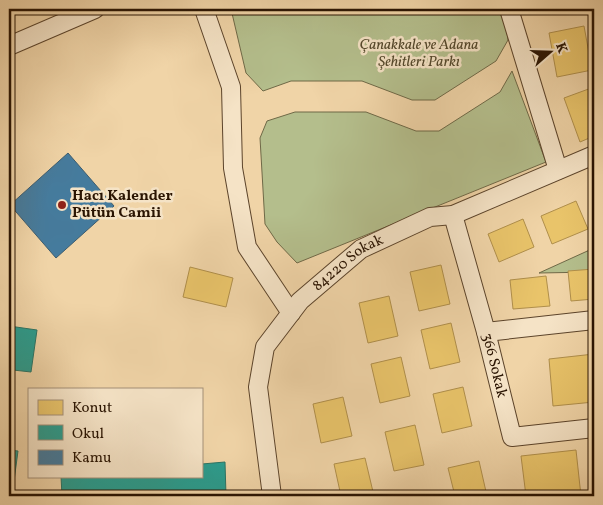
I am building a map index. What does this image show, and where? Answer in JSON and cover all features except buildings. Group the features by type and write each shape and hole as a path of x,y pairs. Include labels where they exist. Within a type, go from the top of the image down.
{"street":[{"path":"9,46 95,9"},
{"path":"204,9 231,87 233,168 247,247 291,313"},
{"path":"509,9 558,170"},
{"name":"84220 Sokak","path":"272,496 258,387 265,347 300,301 361,249 430,217 453,215 594,155"},
{"name":"366 Sokak","path":"453,215 486,332 512,437 594,428"},
{"path":"486,332 594,320"}],"green space":[{"name":"Çanakkale ve Adana Şehitleri Parkı","path":"231,9 504,9 508,40 496,61 435,100 412,100 362,81 291,81 263,91 246,73"},
{"path":"512,71 546,162 297,263 277,242 265,224 260,138 267,121 295,112 366,112 416,131 439,131 500,92"},
{"path":"594,248 594,272 539,273"}],"place":[{"name":"Hacı Kalender Pütün Camii","path":"62,205"}]}
